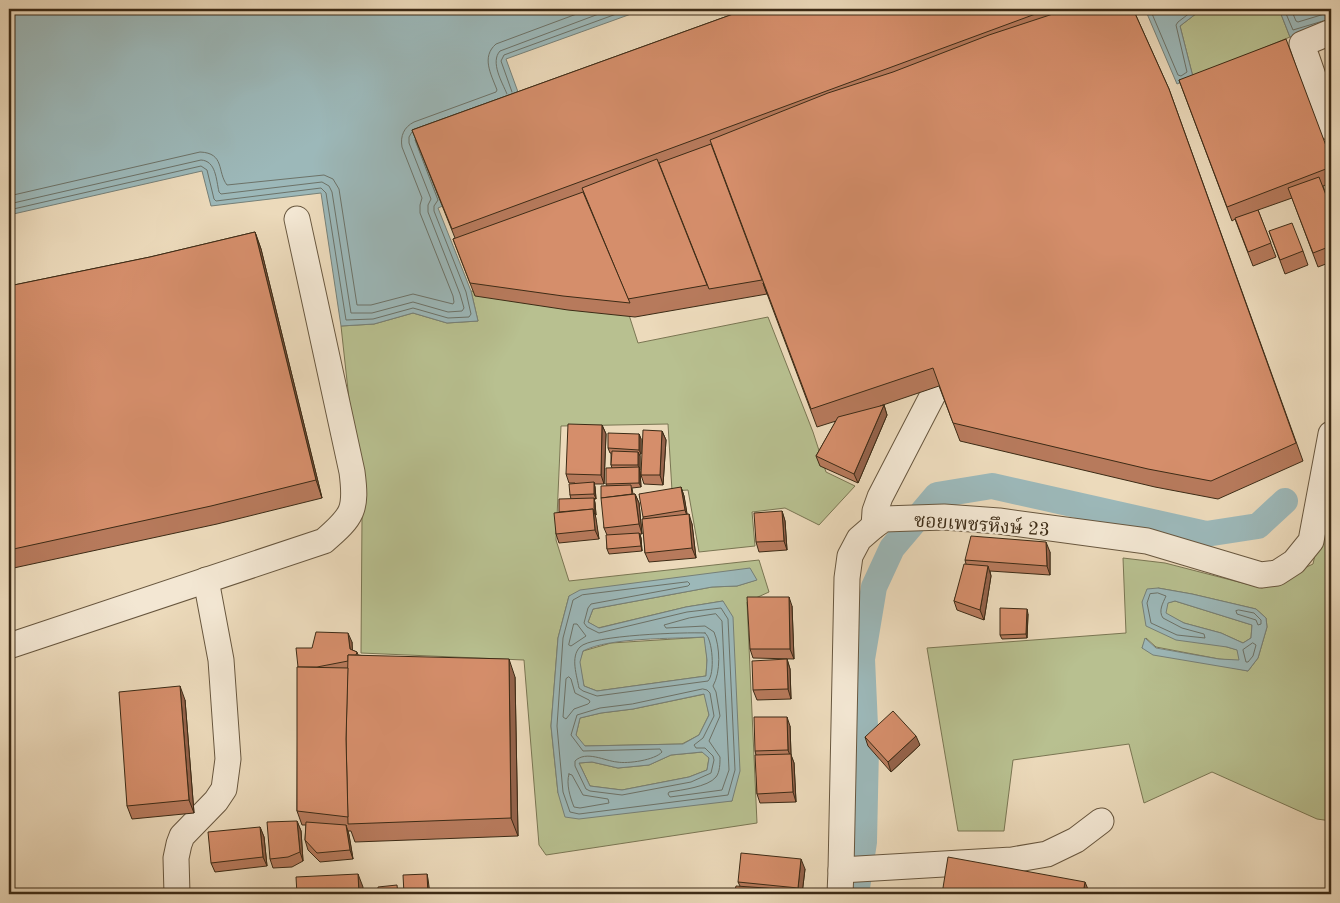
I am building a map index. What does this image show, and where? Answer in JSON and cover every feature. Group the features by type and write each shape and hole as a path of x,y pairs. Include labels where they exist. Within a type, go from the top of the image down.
{"street":[{"path":"1331,32 1302,44 1331,128"},
{"path":"9,646 324,541 344,524 352,512 355,495 352,472 297,219"},
{"path":"874,526 875,511 880,497 938,383"},
{"name":"ซอยเพชรหึงษ์ 23","path":"840,894 847,578 850,556 859,539 884,519 944,517 999,521 1147,541 1261,575 1277,573 1294,562 1311,541 1331,434"},
{"path":"178,894 176,858 179,844 182,836 216,801 224,789 228,759 221,660 206,580"},
{"path":"842,870 1012,860 1047,854 1076,840 1101,821"}],"green space":[{"path":"1212,9 1279,9 1290,37 1193,77 1180,26 1197,13 1212,12"},
{"path":"471,291 629,315 638,343 768,317 813,432 826,472 855,486 819,525 785,508 752,512 755,546 699,552 688,490 672,491 668,424 561,426 556,540 569,581 759,560 769,592 747,602 757,823 546,855 539,845 524,660 361,653 362,518 341,326 374,324 413,313 447,323 478,321","holes":["750,569 756,580 737,586 712,587 593,609 588,622 598,628 686,607 723,601 732,801 558,793 551,726 558,638 569,596"]},
{"path":"1331,482 1331,821 1317,819 1212,772 1144,803 1129,744 1013,760 1004,831 958,831 927,648 1126,633 1123,558 1165,563 1262,588 1313,564","holes":["1158,588 1256,609 1266,618 1267,627 1258,658 1248,671 1142,648 1146,638 1156,647 1240,661 1238,650 1227,647 1142,602"]},
{"path":"1175,601 1252,625 1251,638 1243,643 1221,633 1184,623 1165,614 1167,603"},
{"path":"705,637 706,676 597,691 584,686 579,662 583,651 611,643"},
{"path":"705,694 709,715 699,735 682,744 584,746 576,735 580,718"},
{"path":"703,752 709,758 707,770 689,777 622,790 590,786 579,763 592,762 618,768 649,765 671,755"}],"water":[{"path":"9,9 645,9 506,59 522,103 445,205 438,208 471,291 478,321 447,323 413,313 374,324 341,326 321,193 211,206 202,171 9,215"},
{"path":"1145,9 1212,9 1212,12 1197,13 1180,26 1193,77 1177,84"},
{"path":"1279,9 1331,9 1331,23 1290,37"},
{"path":"750,568 757,580 737,586 712,587 593,609 588,622 599,628 686,607 723,601 733,617 740,771 732,801 579,819 565,817 558,793 551,726 558,638 569,596 580,590","holes":["704,637 707,660 706,676 597,691 584,686 580,662 583,651 595,646 625,641","704,694 709,715 699,735 683,744 585,746 576,735 580,718","702,752 709,758 707,770 689,777 622,790 590,786 579,763 592,762 618,768 649,765 671,755"]},
{"path":"1158,588 1192,594 1256,609 1266,618 1267,627 1258,658 1248,671 1153,655 1142,648 1145,638 1156,648 1219,659 1239,660 1237,650 1176,640 1146,626 1142,602 1147,589","holes":["1175,601 1252,625 1251,638 1243,643 1221,633 1184,623 1166,613 1168,603"]}],"building":[{"path":"747,9 1049,9 452,229 412,130"},
{"path":"1068,9 1133,9 1169,89 1296,443 1211,481 1148,469 953,423 933,368 811,409 710,140 828,93 893,72 989,35"},
{"path":"1286,39 1331,159 1331,167 1227,207 1179,80"},
{"path":"711,144 762,280 709,289 659,163"},
{"path":"657,159 707,285 628,299 582,188"},
{"path":"1319,177 1331,208 1331,246 1313,253 1288,188"},
{"path":"583,192 630,303 470,283 453,239"},
{"path":"1258,210 1271,243 1248,252 1235,218"},
{"path":"1292,223 1303,251 1280,260 1269,231"},
{"path":"255,232 316,480 211,506 9,550 9,286 150,257"},
{"path":"884,405 854,474 816,456 838,417"},
{"path":"568,424 602,425 601,475 566,474"},
{"path":"643,430 662,431 660,475 641,475"},
{"path":"608,433 639,434 639,450 608,448"},
{"path":"612,451 638,452 638,465 611,465"},
{"path":"639,467 639,483 606,484 606,468"},
{"path":"594,482 594,494 570,495 569,484"},
{"path":"631,485 632,494 601,498 601,486"},
{"path":"681,487 685,510 643,517 639,494"},
{"path":"635,494 639,524 604,528 601,498"},
{"path":"594,498 594,511 593,509 559,512 559,499"},
{"path":"593,509 595,530 556,534 554,513"},
{"path":"782,511 784,541 756,542 754,513"},
{"path":"689,514 692,548 645,553 642,519"},
{"path":"639,533 641,546 607,549 606,535"},
{"path":"971,536 1046,542 1047,566 965,560"},
{"path":"964,564 988,566 980,610 954,601"},
{"path":"747,597 789,597 790,649 750,649"},
{"path":"1000,608 1027,609 1026,634 1000,635"},
{"path":"316,632 348,633 350,649 357,652 356,655 348,655 348,661 317,667 298,667 296,648 312,648"},
{"path":"348,655 509,659 511,818 348,824 346,739"},
{"path":"787,659 788,689 753,690 752,661"},
{"path":"297,667 348,668 346,739 348,817 297,811"},
{"path":"180,686 189,800 127,806 119,692"},
{"path":"893,711 916,736 888,762 865,737"},
{"path":"754,717 787,717 788,750 755,751"},
{"path":"791,754 793,792 757,794 755,755"},
{"path":"297,821 300,852 288,857 270,859 267,822"},
{"path":"306,822 346,825 350,850 317,853 305,840"},
{"path":"260,827 263,857 211,863 208,832"},
{"path":"741,853 801,859 798,888 738,882"},
{"path":"948,857 1085,882 1083,894 942,894"},
{"path":"358,874 359,894 297,894 296,877"},
{"path":"427,874 428,894 404,894 403,875"},
{"path":"397,885 398,894 378,894 378,887"},
{"path":"736,886 780,889 779,894 734,894"}],"waterway":[{"path":"856,894 864,842 866,748 862,659 874,587 892,548 937,495 992,486 1206,534 1258,526 1285,501"}]}
